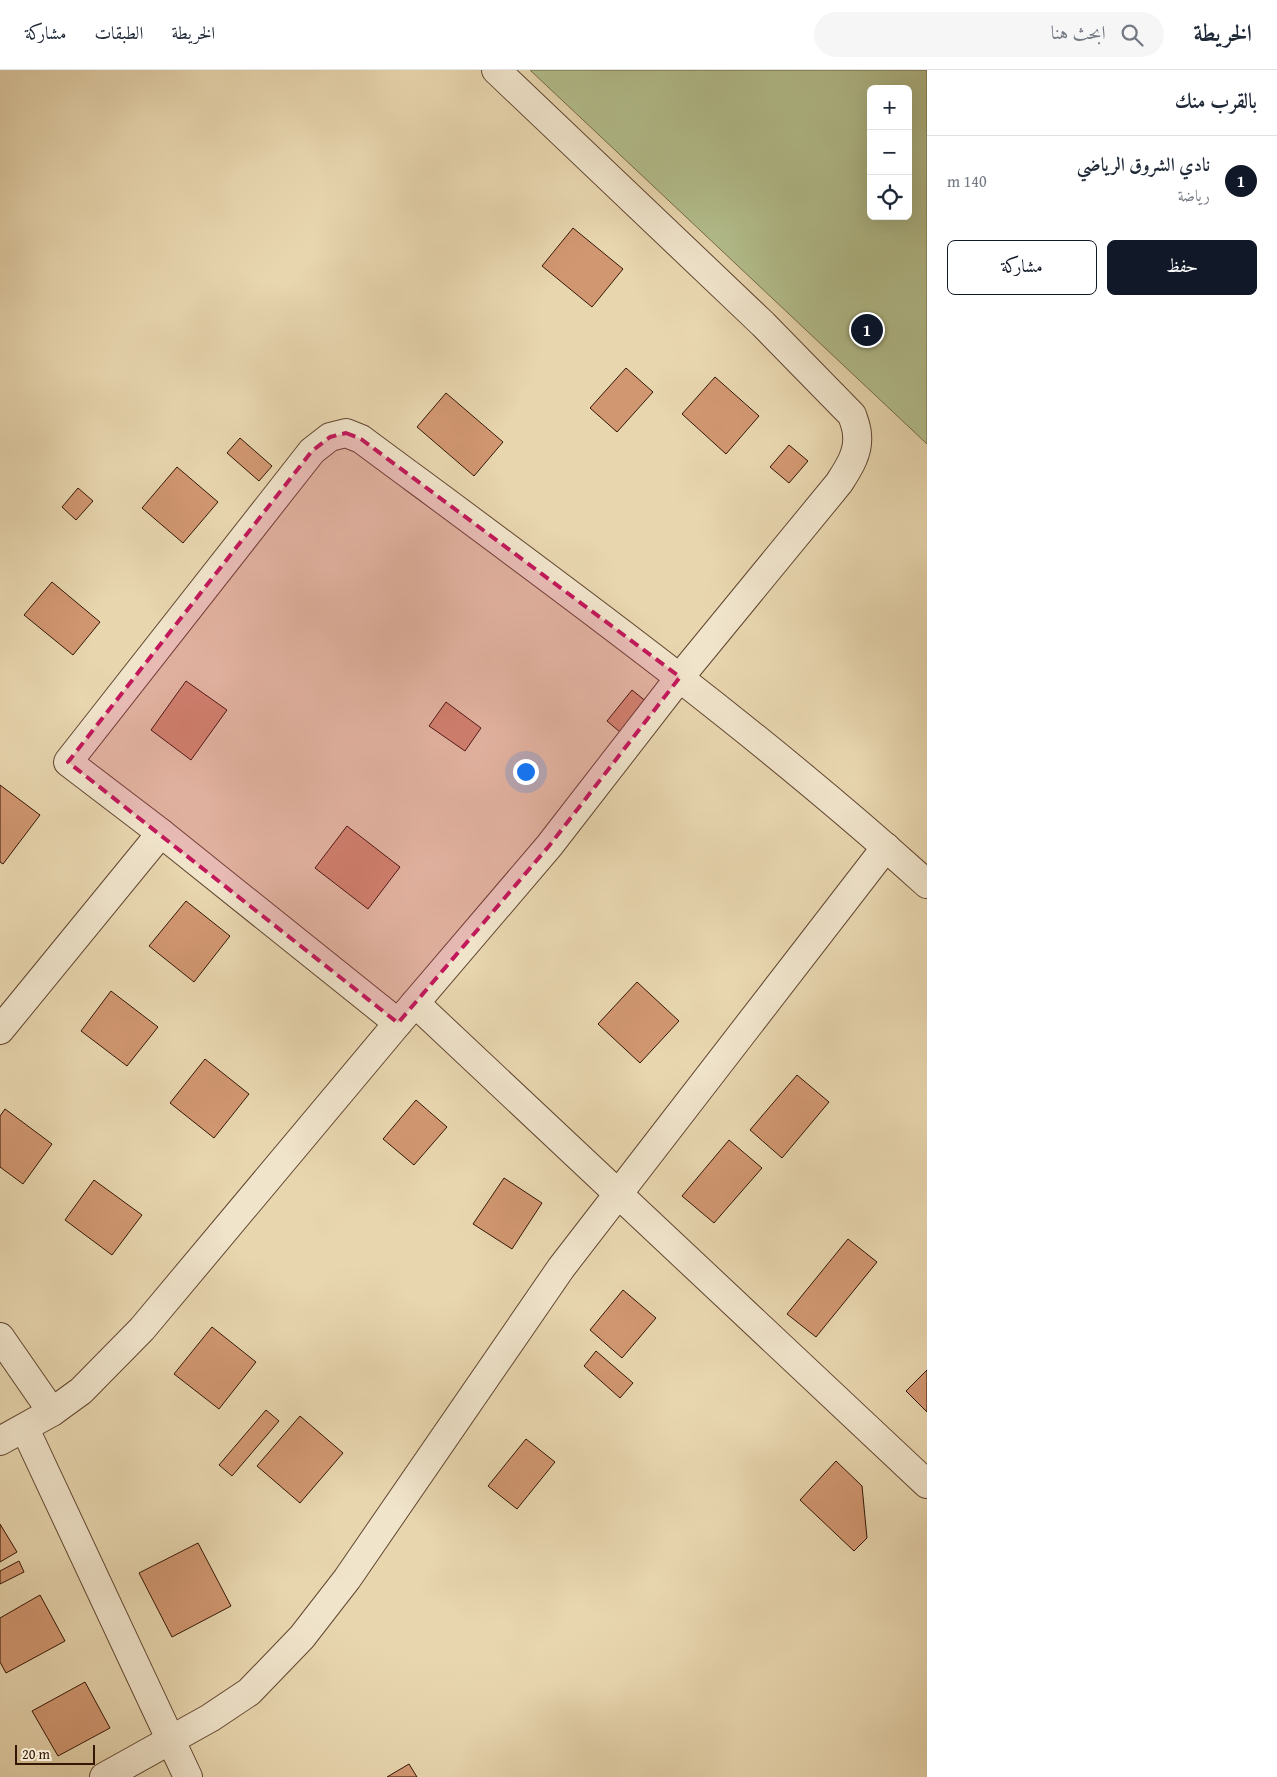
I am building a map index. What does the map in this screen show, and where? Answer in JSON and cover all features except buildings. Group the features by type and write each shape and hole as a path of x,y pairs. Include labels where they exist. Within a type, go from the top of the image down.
{"street":[{"path":"0,1441 52,1412 80,1391 142,1329 549,846 680,677 838,483 850,465 856,450 857,435 852,415 762,324 496,70"},
{"path":"398,1023 161,833 68,762 312,451 330,437 346,432 361,439 680,677 886,847 927,884"},
{"path":"0,1030 161,833"},
{"path":"104,1777 171,1741 249,1692 302,1637 348,1579 561,1268 886,847"},
{"path":"415,1003 927,1484"},
{"path":"0,1337 52,1412"},
{"path":"24,1429 188,1777"}],"highlighted area":[{"path":"346,433 361,439 680,677 549,846 398,1023 68,762 312,451 330,437"}],"green space":[{"path":"530,70 927,70 927,444"}],"place":[{"name":"نادي الشروق الرياضي","path":"867,330"}]}
